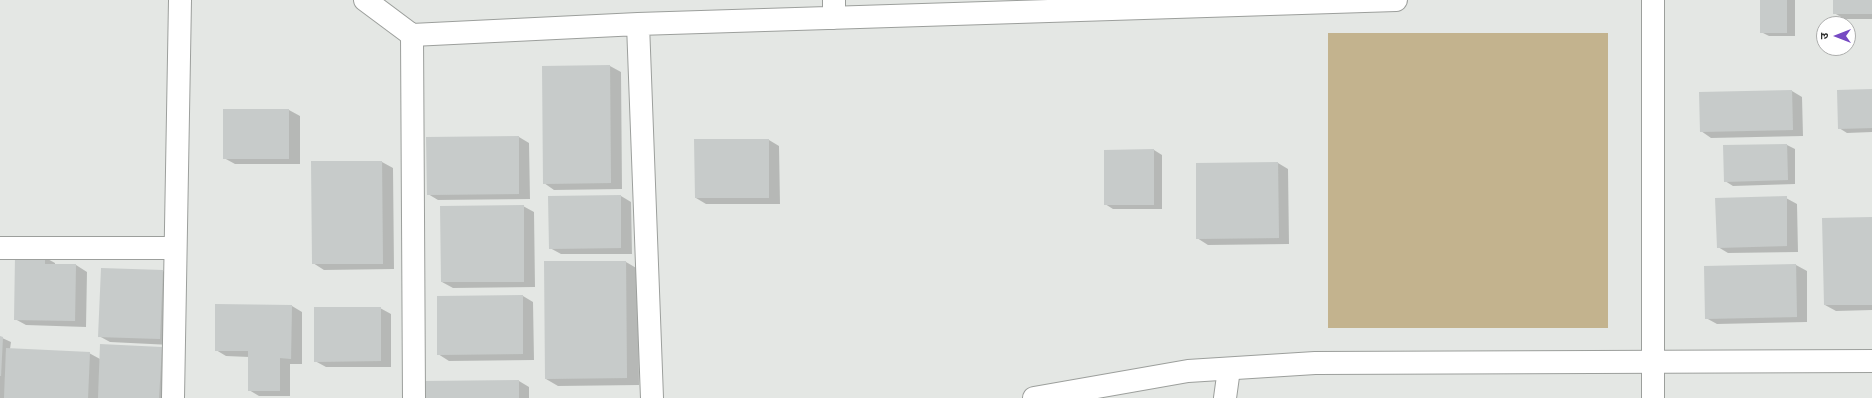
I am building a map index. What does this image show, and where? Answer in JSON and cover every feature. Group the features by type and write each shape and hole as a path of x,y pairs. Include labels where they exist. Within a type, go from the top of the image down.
{"street":[{"path":"172,398 180,0"},
{"path":"364,0 412,35 638,24 834,9 1396,0"},
{"path":"1653,0 1653,398"},
{"path":"638,24 652,398"},
{"path":"412,35 414,398"},
{"path":"0,248 175,248"},
{"path":"1034,398 1188,371 1315,363 1872,361"},
{"path":"1225,398 1229,369"}],"shaded area":[{"path":"1328,33 1608,33 1608,328 1328,328"}],"building":[{"path":"1760,0 1787,0 1787,33 1760,33"},
{"path":"1833,0 1872,0 1872,14 1833,14"},
{"path":"610,65 611,183 543,184 542,66"},
{"path":"1872,89 1872,128 1838,129 1837,90"},
{"path":"1792,90 1793,130 1700,132 1699,92"},
{"path":"223,109 289,109 289,159 223,159"},
{"path":"519,136 519,194 427,195 426,137"},
{"path":"694,139 769,139 769,198 695,198"},
{"path":"1787,144 1788,180 1724,182 1723,145"},
{"path":"1154,149 1154,205 1104,205 1104,150"},
{"path":"311,161 382,161 383,264 312,264"},
{"path":"1278,162 1279,238 1196,239 1196,163"},
{"path":"621,195 621,248 549,249 548,196"},
{"path":"1787,196 1787,246 1717,248 1715,198"},
{"path":"524,205 524,282 441,282 440,206"},
{"path":"1872,217 1872,305 1824,305 1822,218"},
{"path":"15,256 45,256 45,264 76,264 75,321 14,320"},
{"path":"544,261 626,261 627,378 545,379"},
{"path":"1796,264 1797,317 1705,319 1704,266"},
{"path":"101,268 163,270 160,339 98,337"},
{"path":"523,295 523,354 437,355 437,296"},
{"path":"215,304 292,305 291,359 280,358 280,391 248,391 248,351 215,351"},
{"path":"314,307 381,307 381,361 314,362"},
{"path":"0,336 3,337 1,376 0,376"},
{"path":"100,344 162,347 159,398 98,398"},
{"path":"6,348 90,352 88,398 4,398"},
{"path":"519,380 519,398 421,398 421,381"}]}
